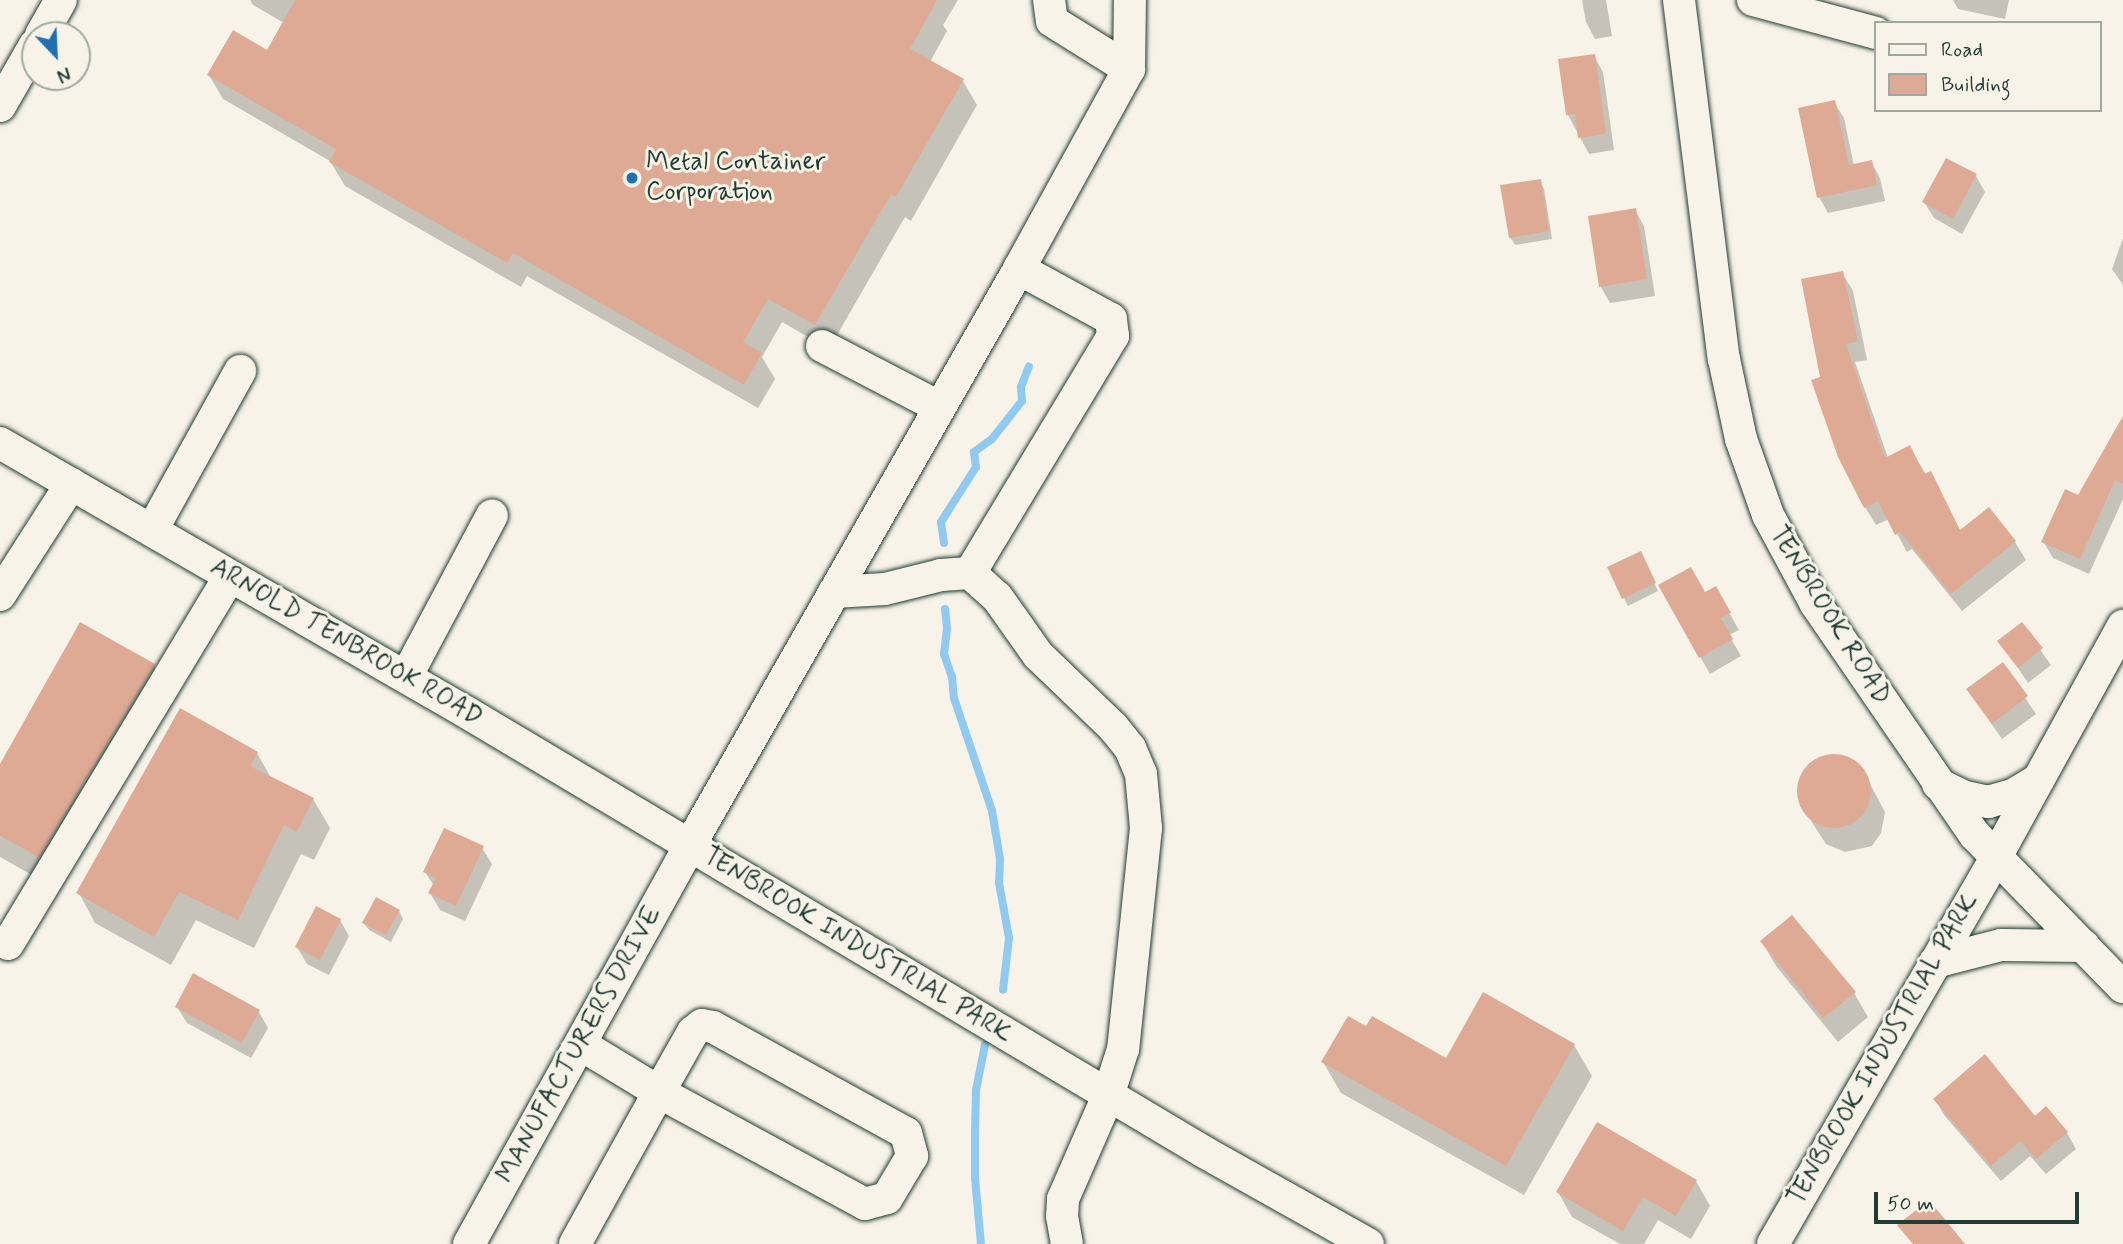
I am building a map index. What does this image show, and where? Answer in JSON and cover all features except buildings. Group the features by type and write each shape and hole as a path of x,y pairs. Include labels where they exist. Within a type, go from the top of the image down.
{"street":[{"path":"49,21 61,0"},
{"path":"1049,0 1052,21 1129,69"},
{"path":"1129,69 1130,0"},
{"name":"TENBROOK ROAD","path":"1679,0 1724,359 1748,465 1790,561 1938,784 1975,835 2123,987"},
{"path":"1753,0 1874,32"},
{"name":"TENBROOK INDUSTRIAL PARK","path":"1129,69 1019,269 690,845 1108,1096 1368,1244"},
{"path":"0,106 21,70"},
{"path":"970,573 1113,336 1111,319 1019,269"},
{"path":"822,346 939,407"},
{"path":"152,530 240,371"},
{"name":"ARNOLD TENBROOK ROAD","path":"0,443 406,677 690,845"},
{"path":"0,595 10,559 71,484"},
{"path":"406,677 492,515"},
{"path":"834,592 886,589 941,575 970,573 997,597 1038,655 1114,727 1130,748 1142,774 1146,800 1145,842 1123,1049 1108,1096 1063,1199 1062,1216 1067,1244"},
{"path":"8,944 229,577"},
{"path":"1996,857 2123,626"},
{"path":"1938,784 1965,797 1988,802 2013,795 2038,780"},
{"name":"MANUFACTURERS DRIVE","path":"469,1244 690,845"},
{"name":"TENBROOK INDUSTRIAL PARK","path":"1773,1244 1996,857"},
{"path":"1935,962 2001,945 2084,946"},
{"path":"575,1244 659,1092 693,1032 702,1026 713,1027 906,1133 912,1156 887,1198 865,1204 659,1092 580,1044"}],"waterway":[{"path":"944,543 941,522 976,467 974,452 992,439 1022,401 1021,387 1029,366"},
{"path":"945,609 947,629 944,654 952,677 954,698 992,811 1000,859 999,883 1009,938 1003,990"},
{"path":"981,1244 975,1178 975,1132 976,1090 985,1045"}],"place":[{"name":"Metal Container Corporation","path":"632,178"}]}
